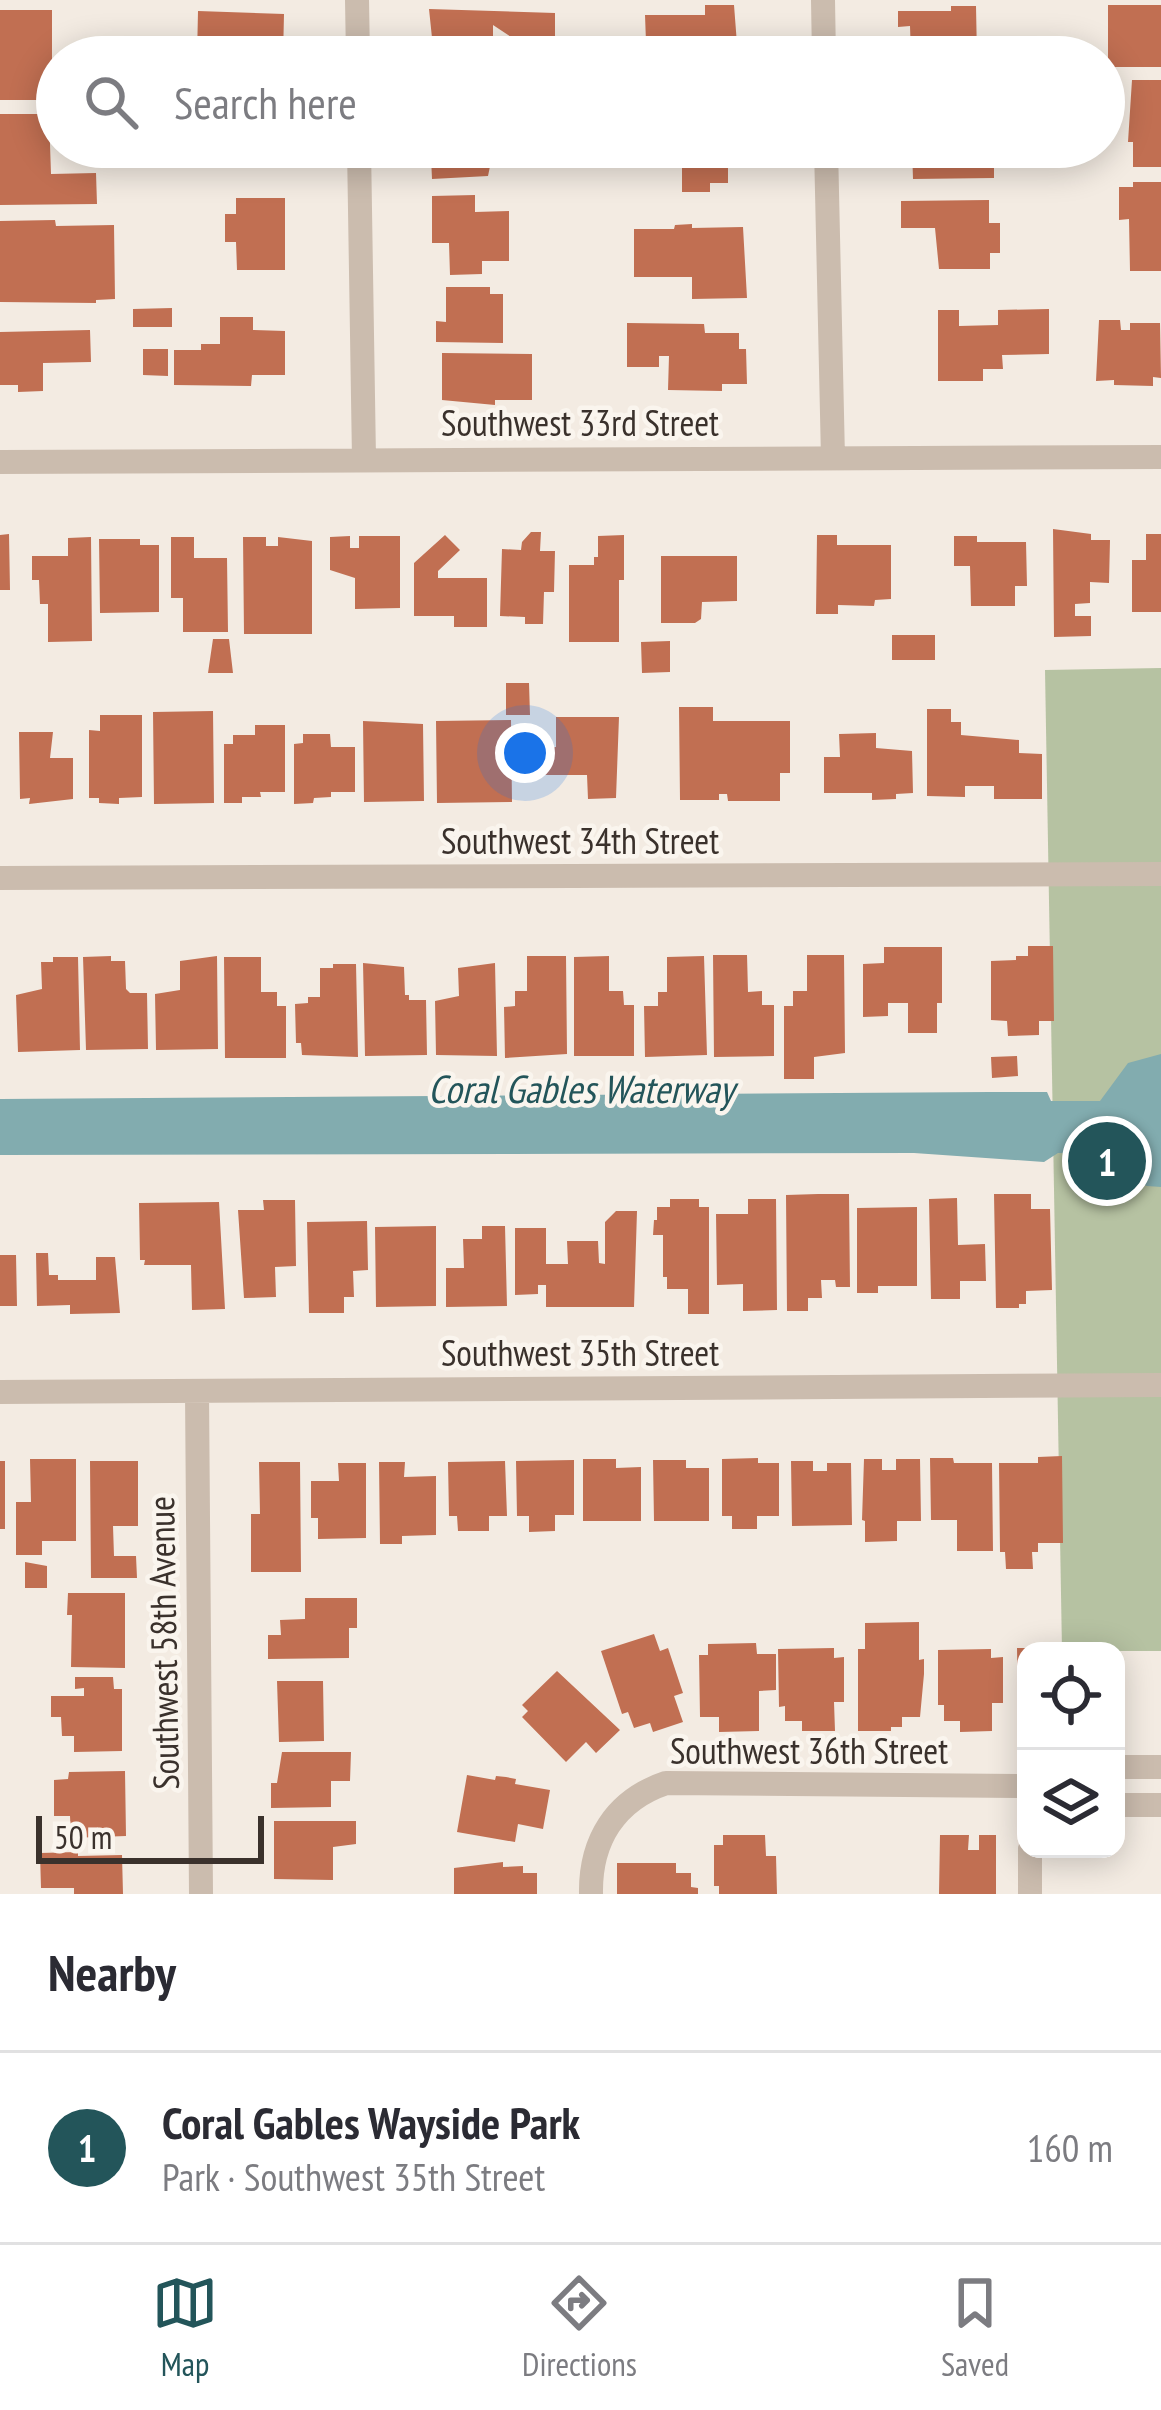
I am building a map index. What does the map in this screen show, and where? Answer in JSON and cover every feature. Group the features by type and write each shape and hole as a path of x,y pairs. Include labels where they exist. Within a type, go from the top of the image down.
{"street":[{"path":"357,0 358,36"},
{"path":"823,0 824,36"},
{"path":"359,168 364,459"},
{"path":"826,168 832,458"},
{"name":"Southwest 33rd Street","path":"0,462 1161,457"},
{"name":"Southwest 34th Street","path":"0,878 1161,874"},
{"name":"Southwest 35th Street","path":"0,1392 1161,1385"},
{"name":"Southwest 58th Avenue","path":"197,1392 201,1894"},
{"path":"1125,1767 1161,1767"},
{"name":"Southwest 36th Street","path":"591,1894 593,1860 608,1825 631,1799 666,1783 1017,1786"},
{"path":"1125,1804 1161,1805"},
{"path":"1030,1858 1030,1894"}],"green space":[{"path":"1161,668 1161,1651 1125,1651 1125,1642 1062,1642 1045,670"}],"water":[{"path":"1161,1054 1161,1187 1104,1169 1103,1154 1058,1153 1044,1162 914,1153 0,1155 0,1099 1047,1092 1051,1101 1100,1101 1128,1063"}],"building":[{"path":"705,5 734,5 736,36 646,36 645,15 705,15"},
{"path":"1108,5 1161,5 1161,67 1125,67 1125,36 1108,36"},
{"path":"951,6 976,6 977,36 910,36 910,26 898,27 898,11 951,11"},
{"path":"429,9 555,13 555,36 510,36 493,25 493,36 432,36"},
{"path":"0,10 52,10 52,36 36,36 36,100 0,100"},
{"path":"198,11 284,14 283,36 197,36"},
{"path":"1132,80 1161,80 1161,167 1133,167 1133,142 1128,142"},
{"path":"0,114 36,114 36,168 51,168 51,174 96,173 97,204 0,205"},
{"path":"432,168 490,168 488,176 432,179"},
{"path":"682,168 728,168 728,183 710,183 710,192 682,192"},
{"path":"913,168 994,168 994,178 913,179"},
{"path":"1133,182 1161,182 1161,271 1130,271 1129,219 1119,220 1119,187 1133,187"},
{"path":"475,195 475,212 509,211 509,261 482,261 482,274 450,275 449,243 432,243 432,196"},
{"path":"236,198 285,198 285,270 237,270 236,242 225,242 225,214 236,214"},
{"path":"989,200 989,223 1000,223 1000,253 990,253 990,269 939,269 935,228 901,228 901,201"},
{"path":"55,220 56,226 114,225 115,299 0,302 0,221"},
{"path":"692,224 692,228 743,227 747,298 692,299 692,277 634,277 634,229"},
{"path":"446,287 490,287 490,294 503,294 503,343 436,342 436,321 446,322"},
{"path":"172,308 172,327 133,327 133,309"},
{"path":"1049,309 1049,354 1002,355 1003,369 983,369 983,381 938,381 938,310 959,310 959,326 998,325 998,310"},
{"path":"220,317 253,317 253,330 285,331 285,375 252,375 251,386 174,385 174,350 220,344"},
{"path":"1099,320 1120,320 1121,330 1130,330 1130,323 1160,323 1161,378 1153,377 1153,386 1096,381"},
{"path":"627,323 704,324 705,333 739,333 739,349 746,349 747,384 722,384 722,391 668,390 669,356 659,356 659,367 627,367"},
{"path":"90,330 91,362 43,363 43,391 18,392 18,385 0,385 0,332"},
{"path":"143,349 168,349 168,376 143,375"},
{"path":"442,353 532,354 532,400 495,400 495,405 442,400"},
{"path":"1053,529 1091,534 1091,540 1110,540 1109,583 1090,582 1090,603 1075,604 1075,616 1091,616 1091,636 1054,637"},
{"path":"531,532 541,532 540,551 555,551 554,592 544,592 543,624 500,616 502,549 521,550"},
{"path":"9,534 10,590 0,590 0,535"},
{"path":"1146,534 1161,534 1161,612 1132,612 1132,560 1146,560"},
{"path":"445,535 460,550 438,571 438,578 487,578 487,627 454,627 454,616 414,616 414,563"},
{"path":"624,535 619,642 569,642 569,565 594,565 598,536"},
{"path":"817,535 837,535 837,545 891,545 891,599 875,600 874,606 838,605 838,614 816,614"},
{"path":"350,536 350,548 359,548 359,536 400,536 400,608 355,609 355,578 330,570 330,537"},
{"path":"954,536 977,536 977,542 1026,542 1027,586 1015,586 1015,606 971,606 970,566 954,566"},
{"path":"91,537 92,641 48,642 48,604 40,604 39,580 32,580 32,556 68,556 68,538"},
{"path":"171,537 194,537 194,558 227,558 228,632 183,632 183,598 171,598"},
{"path":"243,537 266,537 266,546 278,546 278,537 312,541 312,634 244,634"},
{"path":"99,539 140,539 140,545 159,545 159,612 100,613"},
{"path":"661,556 737,556 737,601 702,602 701,619 695,623 661,623"},
{"path":"892,635 935,635 935,660 892,660"},
{"path":"213,639 229,639 233,673 208,673"},
{"path":"670,641 670,672 642,673 641,642"},
{"path":"506,683 529,683 530,715 506,715"},
{"path":"679,707 713,707 713,721 790,721 790,773 780,773 780,801 728,801 727,794 719,794 719,800 680,800"},
{"path":"927,709 951,709 951,722 961,722 961,735 1019,740 1019,753 1042,754 1042,799 994,799 994,786 965,786 965,797 927,796"},
{"path":"213,711 214,803 154,804 153,712"},
{"path":"100,715 142,715 142,797 119,798 119,804 89,798 89,730 100,731"},
{"path":"556,717 619,717 616,798 588,799 587,775 541,775 540,748 556,747"},
{"path":"511,720 512,802 437,803 436,721"},
{"path":"363,721 423,724 424,801 364,802"},
{"path":"255,725 285,725 285,792 260,792 261,797 242,797 242,803 224,803 224,744 233,744 233,735 255,735"},
{"path":"19,732 53,732 50,758 73,758 73,799 29,804 30,798 20,799"},
{"path":"876,733 876,748 912,751 913,793 872,800 872,793 824,793 824,757 840,757 839,734"},
{"path":"303,734 330,734 331,747 355,747 355,792 331,792 331,797 314,798 313,803 294,804 294,744 303,743"},
{"path":"1028,946 1053,946 1054,1021 1039,1021 1039,1035 1008,1036 1007,1021 991,1020 991,961 1028,956"},
{"path":"884,947 942,947 937,1033 908,1033 908,1003 888,1003 888,1016 863,1017 863,964 884,963"},
{"path":"713,955 747,955 748,992 762,991 762,1005 774,1005 774,1056 714,1057"},
{"path":"807,955 844,955 845,1053 814,1057 814,1079 784,1079 784,1006 793,1006 793,991 807,991"},
{"path":"111,956 111,961 125,961 126,989 147,993 148,1049 86,1050 83,957"},
{"path":"217,956 218,1049 156,1050 155,994 180,990 180,961"},
{"path":"527,956 566,956 567,1054 505,1058 504,1007 515,1006 515,991 527,991"},
{"path":"609,956 609,991 623,991 624,1005 634,1005 634,1056 574,1056 574,957"},
{"path":"704,956 707,1055 645,1057 644,1006 658,1006 658,992 667,992 667,957"},
{"path":"53,957 78,957 80,1050 18,1052 16,995 42,989 41,962 53,962"},
{"path":"224,957 261,957 261,992 277,992 277,1006 286,1006 286,1058 225,1058"},
{"path":"363,963 404,967 405,995 409,1000 426,1000 427,1055 365,1056"},
{"path":"495,963 497,1056 436,1055 435,1001 459,996 458,968"},
{"path":"333,964 356,964 358,1057 302,1055 301,1043 296,1043 295,1004 320,997 320,968 333,968"},
{"path":"1017,1056 1018,1076 992,1078 991,1057"},
{"path":"849,1194 850,1287 821,1280 822,1298 808,1298 808,1311 787,1311 786,1195"},
{"path":"994,1194 1031,1194 1031,1209 1050,1209 1052,1290 1026,1291 1026,1304 1019,1308 996,1308"},
{"path":"957,1198 958,1245 985,1244 986,1281 960,1281 960,1299 931,1299 929,1199"},
{"path":"670,1199 699,1199 699,1207 709,1207 709,1314 688,1314 688,1289 667,1289 663,1235 653,1235 657,1207 670,1207"},
{"path":"748,1199 776,1199 777,1310 743,1311 743,1284 717,1285 716,1214 748,1214"},
{"path":"263,1200 295,1200 296,1266 275,1267 276,1297 244,1298 238,1210 264,1210"},
{"path":"219,1202 225,1309 192,1310 191,1265 144,1265 145,1260 140,1260 139,1203"},
{"path":"917,1207 917,1286 878,1286 878,1293 857,1293 857,1208"},
{"path":"616,1211 637,1211 634,1307 546,1307 546,1285 538,1285 538,1294 515,1295 515,1228 546,1228 546,1264 568,1264 567,1241 598,1241 599,1263 605,1264 605,1222"},
{"path":"367,1221 368,1270 353,1271 354,1297 344,1297 344,1313 309,1313 307,1222"},
{"path":"436,1226 436,1306 376,1307 375,1227"},
{"path":"482,1226 505,1226 507,1306 446,1307 446,1268 464,1268 463,1239 482,1239"},
{"path":"36,1253 48,1253 49,1275 58,1275 58,1280 96,1280 96,1257 115,1257 120,1313 70,1314 70,1305 37,1306"},
{"path":"0,1255 16,1255 17,1306 0,1306"},
{"path":"1062,1456 1063,1543 1038,1543 1038,1552 1032,1552 1033,1569 1006,1569 1005,1552 1000,1552 999,1463 1038,1463 1038,1457"},
{"path":"758,1458 758,1463 779,1463 779,1516 757,1516 757,1529 732,1529 732,1516 722,1516 722,1459"},
{"path":"930,1458 992,1463 993,1551 957,1551 957,1520 931,1520"},
{"path":"30,1459 76,1459 76,1541 42,1541 42,1555 16,1555 16,1502 31,1502"},
{"path":"583,1459 616,1459 616,1468 641,1467 641,1521 583,1521"},
{"path":"864,1459 882,1459 882,1470 896,1470 896,1459 920,1459 921,1521 897,1521 897,1541 865,1542"},
{"path":"574,1460 574,1515 555,1515 555,1531 529,1532 529,1516 517,1516 516,1461"},
{"path":"653,1460 686,1460 686,1468 709,1468 709,1521 654,1521"},
{"path":"0,1461 5,1461 5,1529 0,1529"},
{"path":"90,1461 138,1461 138,1526 113,1526 114,1556 136,1556 137,1578 91,1578"},
{"path":"505,1461 507,1516 489,1516 489,1531 458,1531 457,1516 449,1516 448,1462"},
{"path":"791,1461 813,1461 813,1471 827,1471 827,1463 851,1463 852,1525 792,1526"},
{"path":"259,1462 300,1462 301,1572 251,1572 251,1514 260,1514"},
{"path":"379,1462 405,1462 404,1477 436,1476 436,1535 402,1536 402,1544 380,1544"},
{"path":"338,1463 366,1463 366,1538 318,1539 318,1518 311,1518 311,1481 339,1481"},
{"path":"25,1562 47,1566 47,1588 25,1588"},
{"path":"68,1593 125,1593 125,1668 71,1667"},
{"path":"305,1598 357,1598 357,1628 349,1628 349,1658 268,1659 268,1635 281,1635 280,1620 305,1619"},
{"path":"919,1622 919,1660 924,1659 920,1717 902,1717 902,1727 891,1727 891,1731 858,1731 858,1649 865,1649 865,1623"},
{"path":"654,1634 660,1651 668,1648 683,1693 674,1696 683,1722 653,1732 650,1723 634,1728 628,1712 622,1714 601,1651"},
{"path":"756,1643 757,1654 776,1654 776,1690 759,1691 759,1731 719,1732 719,1717 700,1717 699,1655 708,1655 708,1644"},
{"path":"834,1648 834,1658 844,1657 844,1702 834,1702 835,1731 802,1731 802,1721 785,1721 785,1706 779,1707 778,1649"},
{"path":"991,1649 991,1658 1003,1657 1003,1703 992,1703 992,1731 960,1732 960,1721 944,1721 944,1705 938,1705 938,1650"},
{"path":"557,1671 620,1730 596,1753 586,1742 566,1762 522,1717 528,1711 522,1705"},
{"path":"75,1677 113,1677 114,1689 122,1689 122,1751 74,1752 74,1736 62,1736 61,1717 51,1717 51,1696 84,1696 84,1688 75,1689"},
{"path":"277,1681 323,1681 324,1741 279,1742"},
{"path":"282,1752 351,1752 350,1781 331,1781 331,1807 271,1808 271,1783 277,1783"},
{"path":"125,1771 126,1836 71,1838 70,1816 54,1816 54,1780 68,1779 69,1772"},
{"path":"467,1775 506,1777 516,1779 515,1784 550,1790 543,1829 518,1824 515,1842 457,1832"},
{"path":"274,1821 356,1821 356,1844 333,1847 333,1880 274,1879"},
{"path":"723,1835 765,1835 766,1856 776,1856 777,1894 719,1894 719,1886 714,1886 714,1845 723,1845"},
{"path":"940,1835 969,1835 968,1850 979,1850 979,1835 996,1835 996,1894 939,1894"},
{"path":"78,1852 78,1856 122,1855 123,1894 41,1888 40,1853"},
{"path":"503,1862 503,1867 523,1866 523,1873 537,1873 537,1894 454,1894 454,1868"},
{"path":"617,1863 676,1863 676,1873 691,1873 691,1887 698,1888 698,1894 617,1894"}],"place":[{"name":"Coral Gables Wayside Park","path":"1107,1161"}],"water label":[{"name":"Coral Gables Waterway","path":"581,1088"}]}
